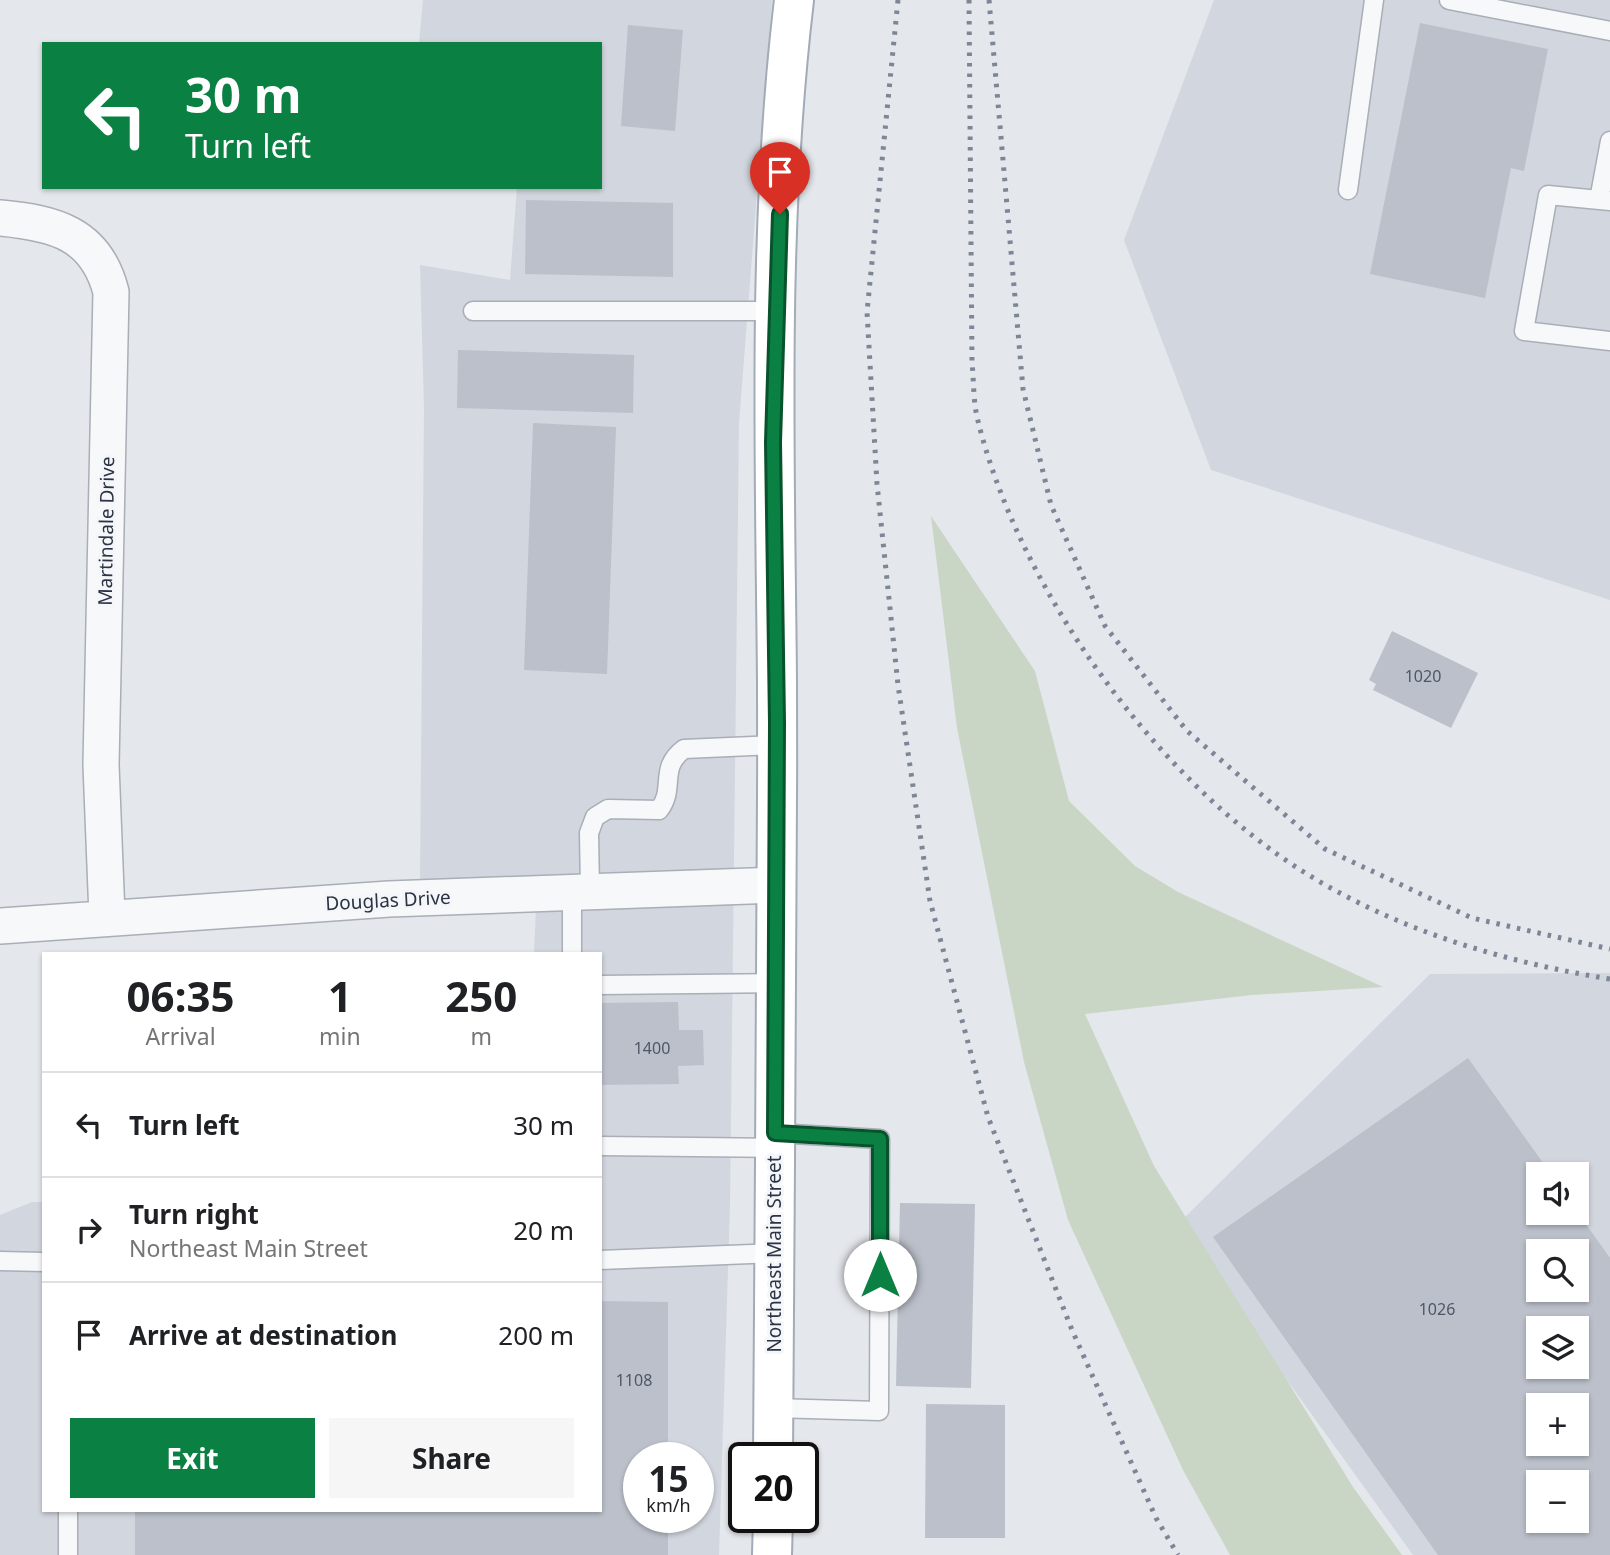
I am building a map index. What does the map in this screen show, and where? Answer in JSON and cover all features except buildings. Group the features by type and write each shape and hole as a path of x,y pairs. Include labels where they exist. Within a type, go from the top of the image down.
{"main road":[{"name":"Northeast Main Street","path":"773,1442 777,745 773,442 783,142 794,0"},
{"path":"772,1555 773,1533"}],"street":[{"name":"Martindale Drive","path":"0,218 24,220 70,233 93,252 111,292 101,765 107,916"},
{"name":"Douglas Drive","path":"0,926 107,916 581,891 777,885"}],"lane":[{"path":"1348,190 1374,0"},
{"path":"1449,0 1610,31"},
{"path":"1610,141 1604,201 1548,195 1524,331 1610,341"},
{"path":"474,311 776,311"},
{"path":"572,952 589,833 595,817 608,809 659,810 666,802 668,771 673,757 684,749 777,745"},
{"path":"602,985 776,983"},
{"path":"602,1146 880,1139 879,1411 773,1408"},
{"path":"602,1260 774,1253"},
{"path":"0,1261 42,1262"},
{"path":"68,1512 68,1555"}],"shaded area":[{"path":"423,0 772,0 739,423 730,1205 719,1555 0,1555 0,1215 32,1202 42,1202 42,1512 602,1512 602,952 534,952 537,884 420,880 424,407 420,265 510,280 517,189 602,189 602,42 419,42"},
{"path":"1214,0 1610,0 1610,600 1211,470 1124,240"},
{"path":"1610,973 1610,1555 1413,1555 1176,1226 1430,974"}],"green space":[{"path":"931,516 1035,671 1069,801 1135,866 1178,892 1383,987 1252,995 1085,1014 1154,1166 1353,1487 1402,1555 1230,1555 1183,1470 1068,1220 1024,1062 957,728"}],"railway":[{"path":"898,0 867,312 877,484 898,685 930,901 988,1117 1072,1330 1156,1518 1178,1555"},
{"path":"969,0 972,363 975,407 998,486 1026,551 1061,615 1102,677 1148,735 1199,788 1252,835 1307,874 1378,912 1453,942 1531,963 1610,979"},
{"path":"989,0 1023,389 1051,505 1105,626 1187,731 1325,849 1472,918 1610,949"}],"route":[{"path":"780,214 773,442 777,723 775,1133 880,1139 880,1275"}]}
